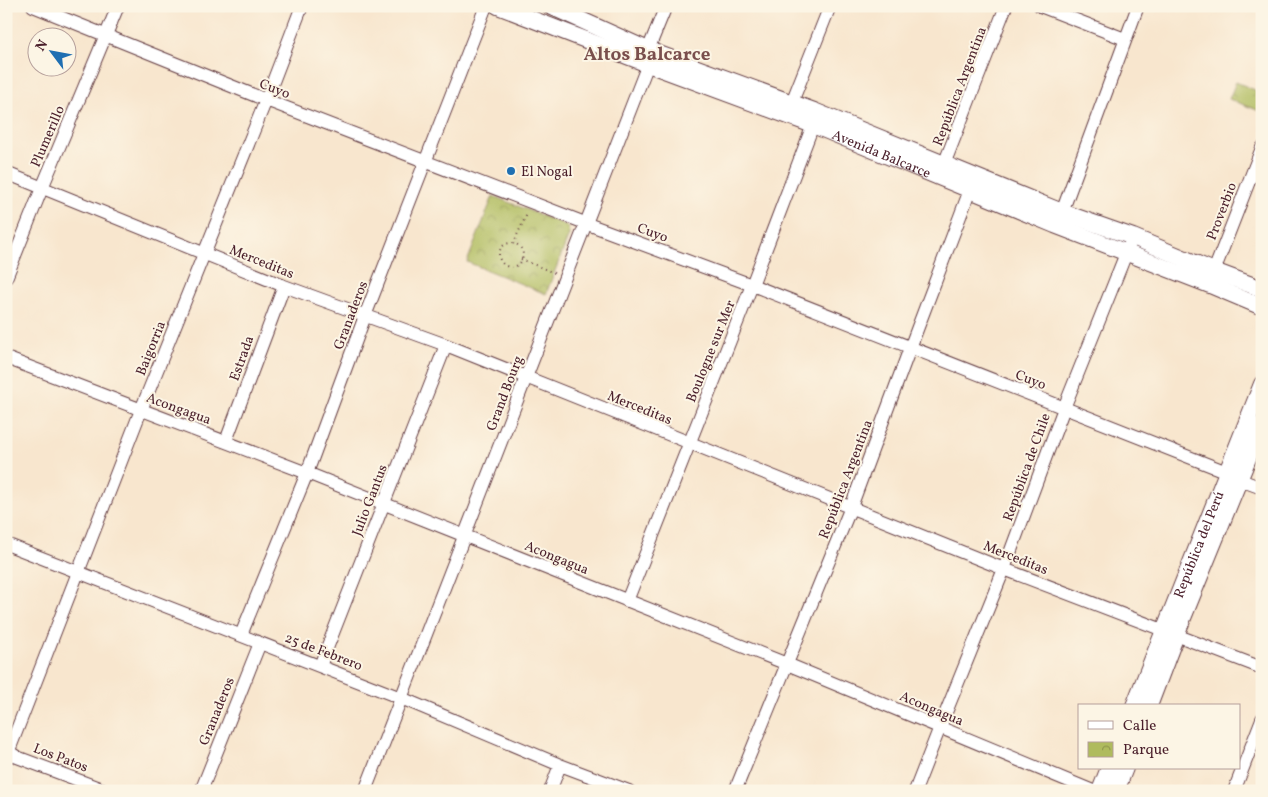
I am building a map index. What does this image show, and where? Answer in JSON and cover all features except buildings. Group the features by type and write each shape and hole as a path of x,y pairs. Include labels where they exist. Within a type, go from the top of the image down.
{"main road":[{"name":"Avenida Balcarce","path":"498,6 648,57 814,118 1059,218 1126,252 1212,278 1262,289"},
{"name":"Avenida Balcarce","path":"550,6 648,57 792,102 814,118"},
{"name":"Avenida Balcarce","path":"1059,218 1133,237 1212,278 1262,307"},
{"name":"República del Perú","path":"1135,704 1170,633 1233,476 1262,384"},
{"name":"República del Perú","path":"1233,476 1262,424"},
{"name":"República del Perú","path":"1150,704 1170,633"},
{"path":"1100,791 1108,770"},
{"path":"1116,791 1124,770"}],"street":[{"name":"Cuyo","path":"33,6 266,100 752,285 1262,488"},
{"name":"Plumerillo","path":"6,278 118,6"},
{"name":"Baigorria","path":"7,754 141,410 302,6"},
{"name":"Granaderos","path":"240,635 307,473 365,316 486,6"},
{"name":"Grand Bourg","path":"365,791 565,277 666,6"},
{"path":"792,102 830,6"},
{"name":"República Argentina","path":"942,171 1006,6"},
{"path":"1040,6 1125,40"},
{"path":"1059,218 1138,6"},
{"name":"Boulogne sur Mer","path":"628,601 752,285 814,118"},
{"name":"Proverbio","path":"1212,278 1262,148"},
{"name":"Merceditas","path":"6,173 284,286 446,345 1004,569 1262,668"},
{"name":"República Argentina","path":"735,791 851,507 970,182"},
{"name":"República de Chile","path":"915,791 1004,569 1064,408 1133,237"},
{"name":"Estrada","path":"226,441 284,286"},
{"name":"Julio Gantus","path":"320,666 446,345"},
{"name":"Acongagua","path":"6,358 226,441 787,664 1093,791"},
{"name":"25 de Febrero","path":"6,544 260,642 401,698 560,765 629,791"},
{"name":"Granaderos","path":"201,791 260,642"},
{"path":"1234,791 1262,719"},
{"name":"Los Patos","path":"7,754 107,791"},
{"path":"550,791 560,765"}],"path":[{"path":"513,244 533,202"},
{"path":"506,244 513,244 521,250 521,259 518,264 511,267 503,264 499,253 500,250 506,244"},
{"path":"521,259 565,277"}],"green space":[{"path":"1236,82 1262,93 1262,112 1229,99"},
{"path":"493,196 563,224 568,228 569,235 546,294 467,262"}],"place":[{"name":"El Nogal","path":"511,171"}],"district":[{"name":"Altos Balcarce","path":"647,53"}]}
